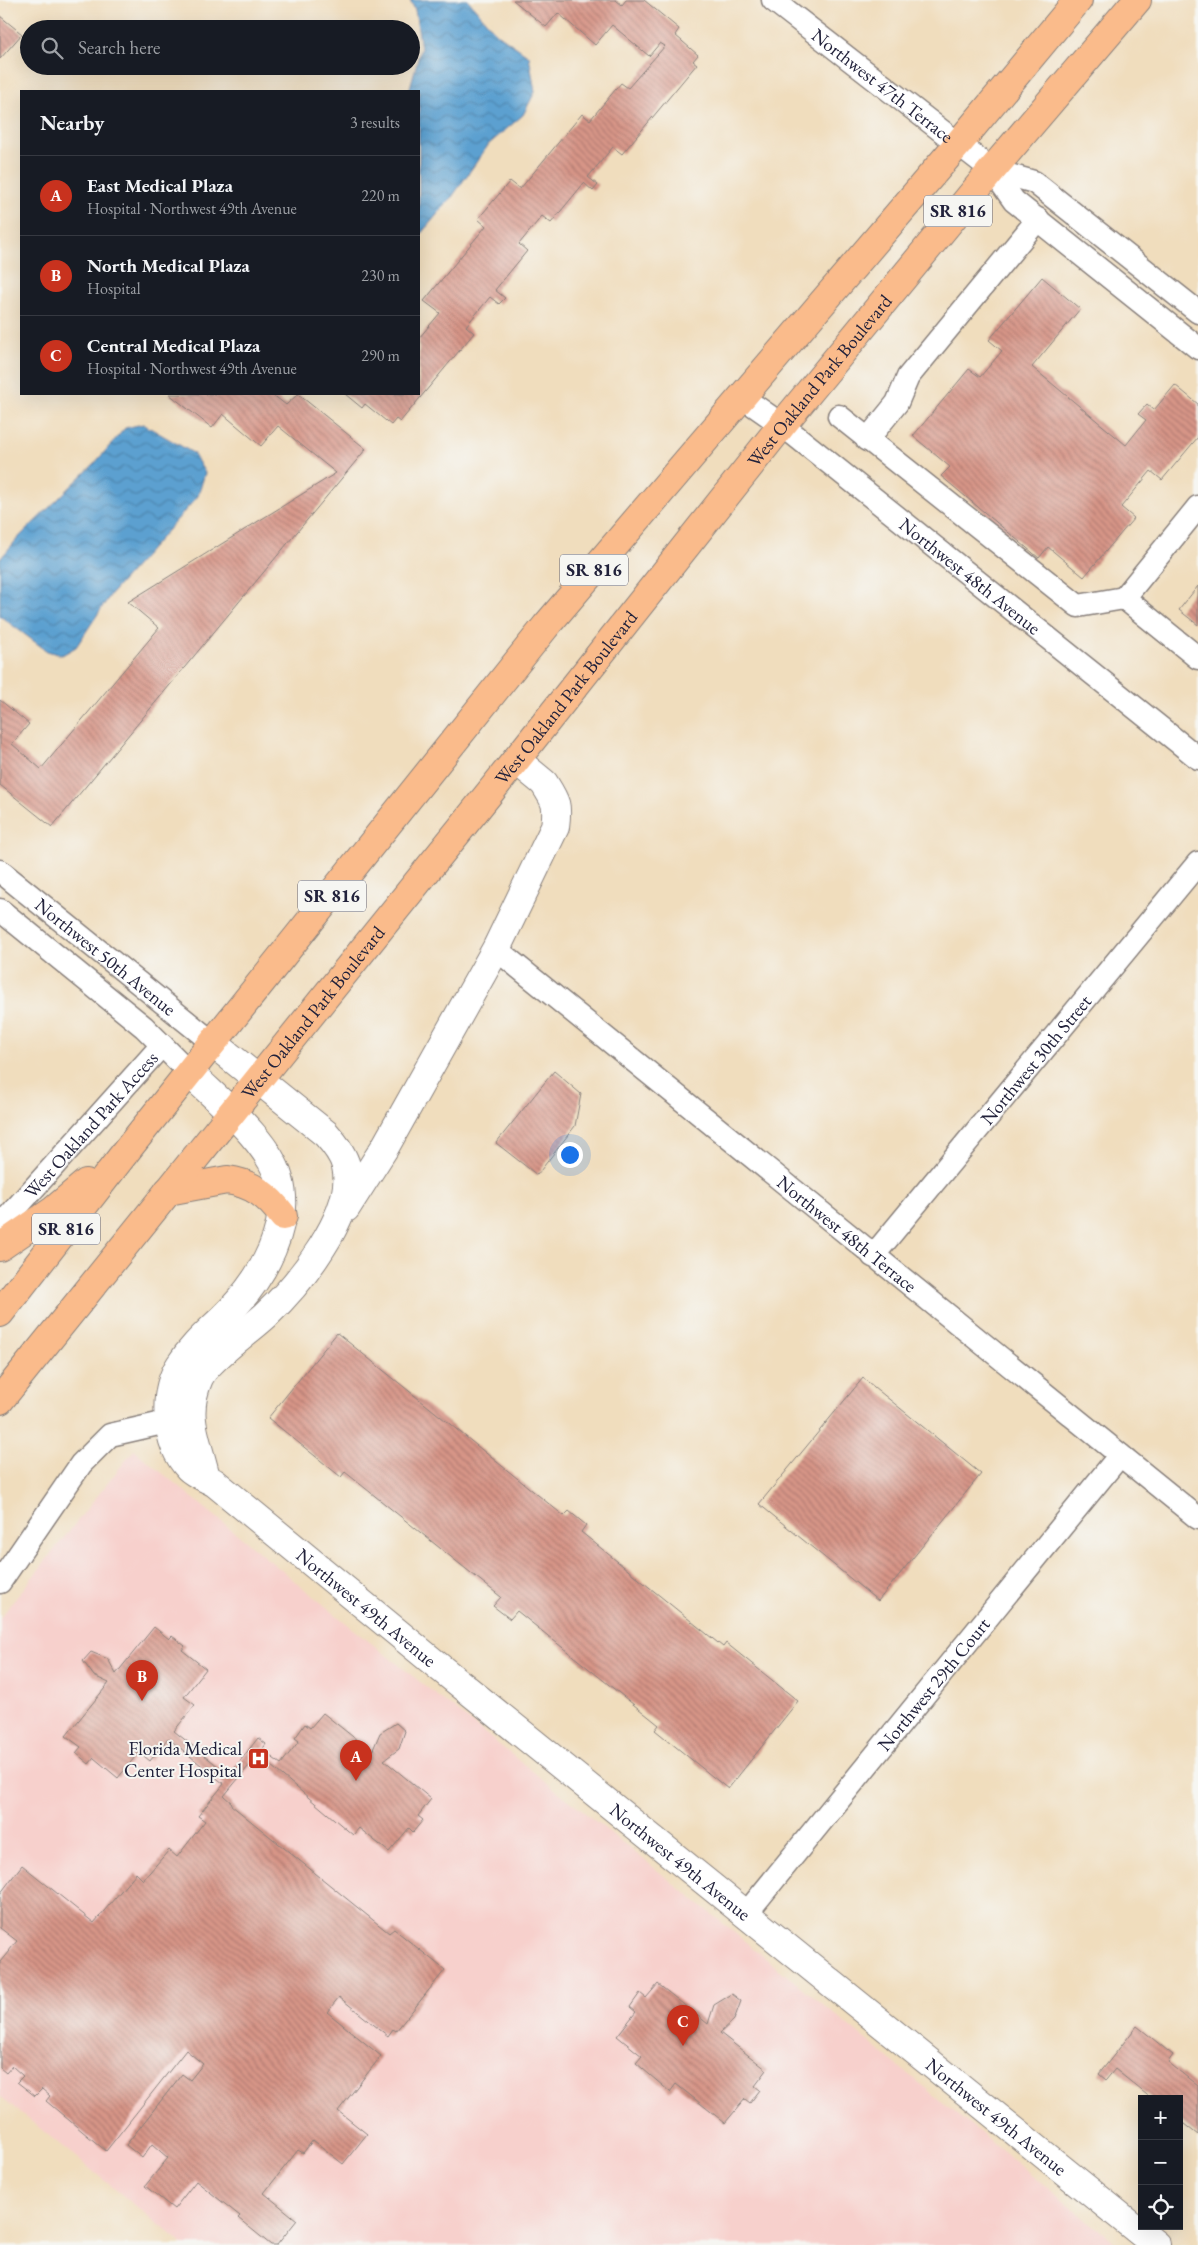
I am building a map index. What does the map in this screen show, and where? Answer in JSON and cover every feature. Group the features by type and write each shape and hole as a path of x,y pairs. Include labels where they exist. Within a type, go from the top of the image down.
{"main road":[{"name":"SR 816","path":"0,1313 131,1144 546,626 959,143 1078,0"},
{"name":"West Oakland Park Boulevard","path":"0,1400 516,760 782,425 992,170 1137,0"},
{"path":"0,1248 54,1210 131,1144"},
{"path":"168,1191 227,1180 237,1181 263,1193 272,1201 283,1216"}],"street":[{"name":"Northwest 47th Terrace","path":"774,0 992,170 1014,201 1198,348"},
{"name":"Northwest 47th Terrace","path":"992,170 1034,182 1198,312"},
{"path":"867,440 897,403 908,377 1038,220"},
{"name":"Northwest 48th Avenue","path":"742,397 782,425 1198,758"},
{"path":"839,416 1078,606 1124,598 1198,507"},
{"path":"1124,598 1198,658"},
{"path":"206,1478 201,1454 192,1431 191,1410 200,1377 208,1366 267,1314 296,1280 335,1226 385,1147 496,949 555,827 558,806 544,783 516,760"},
{"name":"Northwest 30th Street","path":"873,1256 1198,863"},
{"name":"Northwest 50th Avenue","path":"0,871 213,1043"},
{"name":"Northwest 50th Avenue","path":"0,910 144,1027 189,1072"},
{"name":"Northwest 48th Terrace","path":"496,949 1198,1518"},
{"path":"213,1043 314,1123 337,1147 346,1164 348,1176 343,1207 335,1226"},
{"name":"West Oakland Park Access","path":"0,1226 162,1045"},
{"name":"Northwest 49th Avenue","path":"189,1072 260,1142 279,1177 283,1216 277,1235 252,1284 230,1311 194,1346 178,1367 171,1388 167,1422 173,1442 180,1456 190,1469 215,1483 443,1670 1156,2245"},
{"path":"0,1582 82,1464 110,1435 167,1422"},
{"name":"Northwest 29th Court","path":"745,1914 1120,1455"}],"shaded area":[{"name":"Florida Medical Center Hospital","path":"134,1450 361,1635 672,1882 1118,2245 184,2245 0,2096 0,1618"}],"water":[{"path":"410,0 468,0 496,33 529,56 535,92 523,115 489,144 452,197 420,235 420,90 409,90 413,75 420,75 420,20 417,20 415,10"},
{"path":"143,424 193,453 205,473 198,496 111,594 76,647 62,655 47,651 0,616 0,559 19,537 95,463 125,428"}],"building":[{"path":"513,0 616,0 622,5 626,0 644,0 679,29 675,35 698,55 693,61 697,64 622,154 613,147 588,177 598,185 593,191 584,183 551,223 542,216 519,244 527,251 495,290 505,298 499,304 490,297 466,326 474,333 400,422 396,419 391,425 365,404 362,408 346,395 420,395 420,337 440,313 424,301 486,226 478,219 510,181 520,189 582,114 590,120 621,83 628,88 665,46 660,43 649,56 612,25 595,45 558,13 546,27"},
{"path":"0,16 20,32 20,36 0,59"},
{"path":"1042,277 1080,309 1032,367 1126,445 1146,420 1138,414 1147,404 1154,410 1175,385 1198,404 1198,437 1162,480 1151,471 1121,507 1134,518 1084,577 1048,547 1039,558 941,476 950,467 913,436 969,369 980,377 1002,351 989,340"},
{"path":"170,395 273,395 286,405 299,395 366,449 52,827 0,785 0,700 29,724 12,744 41,769 159,628 128,602 336,473 278,426 261,446 223,414 212,428"},
{"path":"1198,586 1198,625 1179,610"},
{"path":"554,1071 581,1094 575,1126 537,1175 496,1143"},
{"path":"337,1333 564,1516 569,1511 586,1525 581,1532 723,1647 726,1643 798,1701 728,1789 655,1730 659,1725 517,1611 510,1619 493,1606 501,1597 345,1472 341,1477 268,1418"},
{"path":"863,1378 981,1474 878,1601 759,1504"},
{"path":"154,1627 169,1639 172,1636 185,1646 182,1650 206,1669 184,1697 195,1705 174,1731 229,1775 258,1738 266,1744 262,1750 281,1764 299,1741 295,1738 305,1724 310,1728 323,1713 372,1752 380,1733 396,1723 405,1731 399,1749 384,1760 431,1799 418,1816 423,1820 413,1832 409,1828 389,1852 359,1828 353,1835 258,1755 224,1796 232,1803 231,1805 389,1933 394,1929 445,1970 396,2031 393,2029 388,2036 339,1997 327,2012 381,2056 338,2111 367,2134 343,2164 313,2140 303,2153 298,2150 264,2193 297,2220 277,2245 271,2245 238,2218 240,2216 196,2181 174,2209 145,2186 168,2158 152,2144 142,2158 126,2145 182,2074 190,2080 203,2064 186,2050 106,2151 46,2101 50,2096 42,2089 35,2096 17,2082 23,2076 12,2066 6,2073 0,2068 0,1962 17,1941 0,1928 0,1894 22,1865 94,1923 136,1873 143,1880 169,1850 177,1857 205,1821 198,1816 224,1784 168,1738 150,1761 139,1752 118,1778 94,1758 89,1764 76,1753 81,1747 66,1736 109,1683 94,1676 83,1661 91,1652 108,1659 116,1674"},
{"path":"658,1984 708,2024 714,2005 732,1994 741,2001 734,2020 720,2033 767,2070 755,2086 760,2090 750,2103 745,2099 725,2123 676,2084 670,2092 636,2063 642,2056 617,2036 636,2012 630,2007 640,1993 646,1998"},
{"path":"1137,2026 1173,2055 1168,2062 1198,2086 1198,2135 1183,2123 1183,2095 1147,2095 1115,2069 1106,2080 1099,2074"}],"place":[{"name":"North Medical Plaza","path":"142,1701"},
{"name":"Florida Medical Center Hospital","path":"258,1759"},
{"name":"East Medical Plaza","path":"356,1781"},
{"name":"Central Medical Plaza","path":"683,2046"}]}
